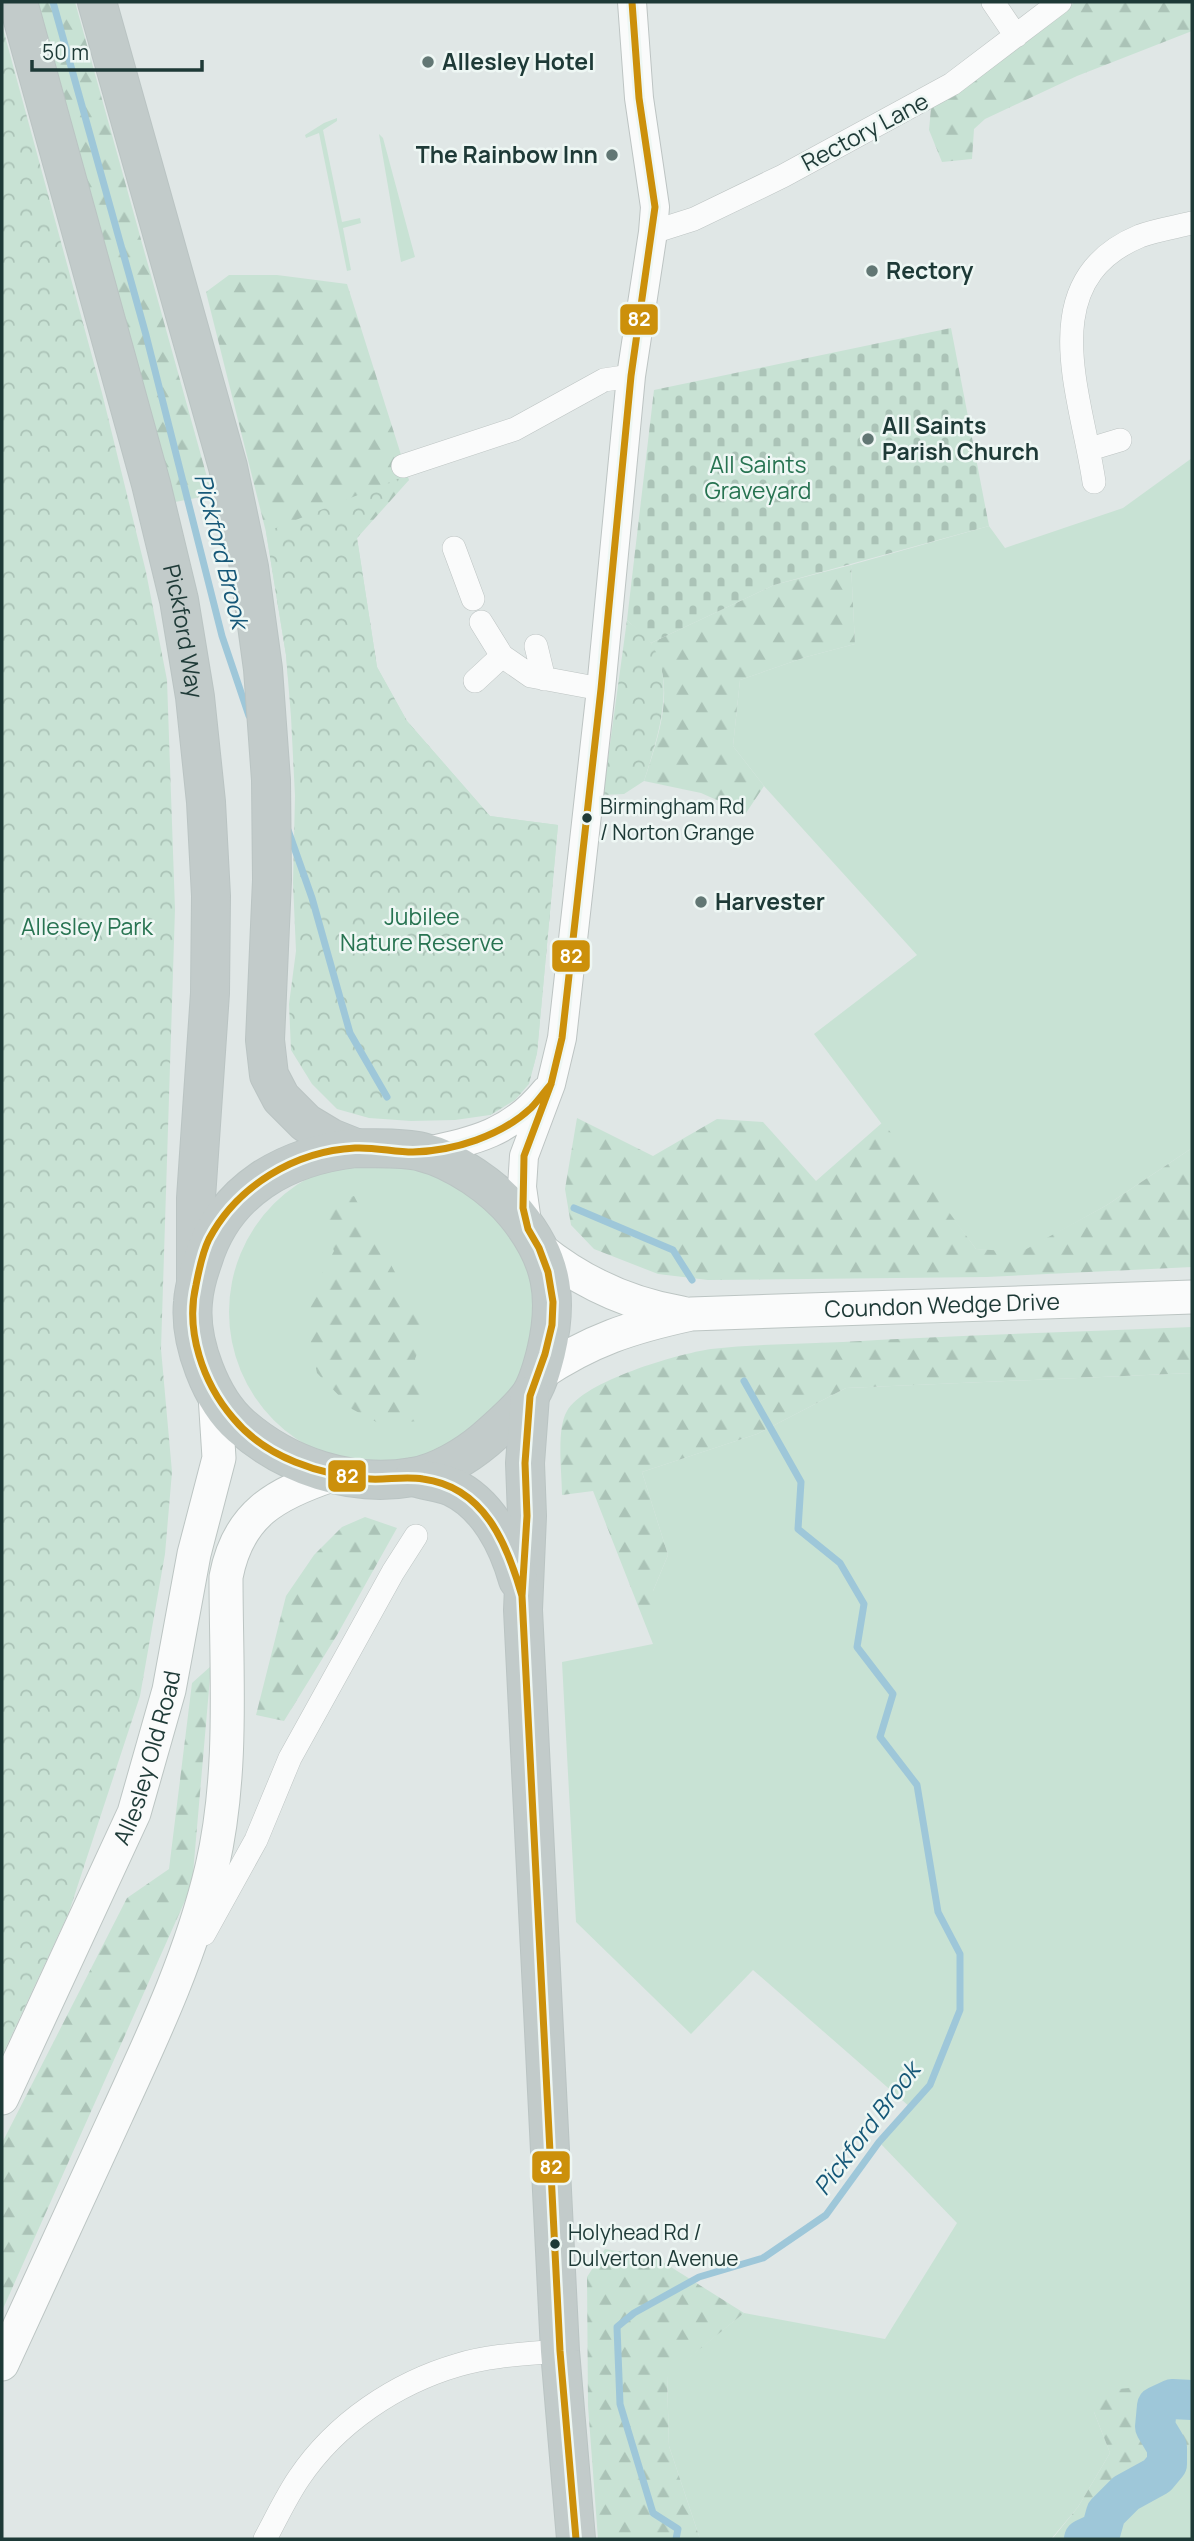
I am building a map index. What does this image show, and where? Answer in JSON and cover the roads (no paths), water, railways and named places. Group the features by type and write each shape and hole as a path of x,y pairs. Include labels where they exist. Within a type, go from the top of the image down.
{"highway":[{"name":"Pickford Way","path":"18,2 151,484 179,600 195,697 206,802 211,896 210,993 196,1198 196,1280"},
{"path":"97,2 228,467 248,566 262,669 271,780 272,880 265,1040 270,1075 281,1098 306,1123 331,1138 356,1148"},
{"path":"522,1596 514,1565 500,1535 477,1504 452,1487 414,1477 373,1479 331,1475 298,1463 263,1445 233,1420 215,1395 202,1365 195,1332 192,1304 196,1280 209,1240 225,1214 246,1192 273,1173 297,1161 326,1152 356,1148 422,1152 466,1171 506,1201 534,1239 548,1272 554,1302 552,1325 535,1385 524,1463 527,1516 522,1596 559,2351 576,2539"},
{"path":"414,1477 449,1464 478,1446 505,1423 535,1385"}],"main road":[{"name":"Coundon Wedge Drive","path":"534,1239 565,1269 592,1284 629,1300 691,1314"},
{"name":"Coundon Wedge Drive","path":"535,1385 570,1354 599,1339 627,1329 691,1314 1192,1297"},
{"name":"Allesley Old Road","path":"2,2098 134,1813 169,1689 194,1554 219,1458 215,1395"},
{"path":"2,2364 173,1989 197,1922 212,1865 222,1803 228,1732 226,1577 229,1557 239,1535 265,1506 301,1486 331,1475"}],"street":[{"path":"534,1239 522,1187 524,1156 551,1084 562,1038 631,376 653,232 654,207 639,98 632,2"},
{"path":"993,2 1016,36"},
{"name":"Rectory Lane","path":"653,232 694,219 783,176 941,91 1060,2"},
{"path":"1094,482 1090,449 1074,389 1070,344 1074,309 1080,290 1114,250 1141,236 1192,223"},
{"path":"403,466 515,429 604,380 631,376"},
{"path":"1090,449 1120,440"},
{"path":"454,548 473,600"},
{"path":"481,622 502,656 531,676 600,689"},
{"path":"536,646 544,679"},
{"path":"475,681 502,656"},
{"path":"422,1152 457,1144 507,1127 531,1107 551,1084"},
{"path":"173,1989 256,1839 290,1758 416,1536"},
{"path":"265,2539 300,2477 338,2433 378,2402 425,2376 458,2365 506,2356 559,2351"}],"waterway":[{"name":"Pickford Brook","path":"53,2 146,335 222,636 249,716"},
{"name":"Pickford Brook","path":"288,830 312,898 350,1033 387,1097"},
{"name":"Pickford Brook","path":"574,1208 673,1250 692,1280"},
{"name":"Pickford Brook","path":"676,2539 678,2529 653,2513 620,2404 617,2327 634,2313 699,2277 763,2258 826,2215 879,2142 930,2085 960,2010 960,1954 938,1912 917,1785 880,1737 893,1694 857,1647 864,1604 840,1563 798,1529 801,1482 744,1381"},
{"path":"1084,2539 1101,2531 1106,2513 1126,2493 1157,2476 1167,2464 1167,2447 1155,2427 1157,2406 1172,2399 1192,2400"}],"place":[{"name":"Allesley Hotel","path":"428,62"},
{"name":"The Rainbow Inn","path":"612,155"},
{"name":"Rectory","path":"872,271"},
{"name":"All Saints Parish Church","path":"868,439"},
{"name":"Birmingham Rd / Norton Grange","path":"587,818"},
{"name":"Harvester","path":"701,902"},
{"name":"Holyhead Rd / Dulverton Avenue","path":"555,2244"}],"park label":[{"name":"All Saints Graveyard","path":"758,478"},
{"name":"Allesley Park","path":"87,927"},
{"name":"Jubilee Nature Reserve","path":"422,930"}]}
